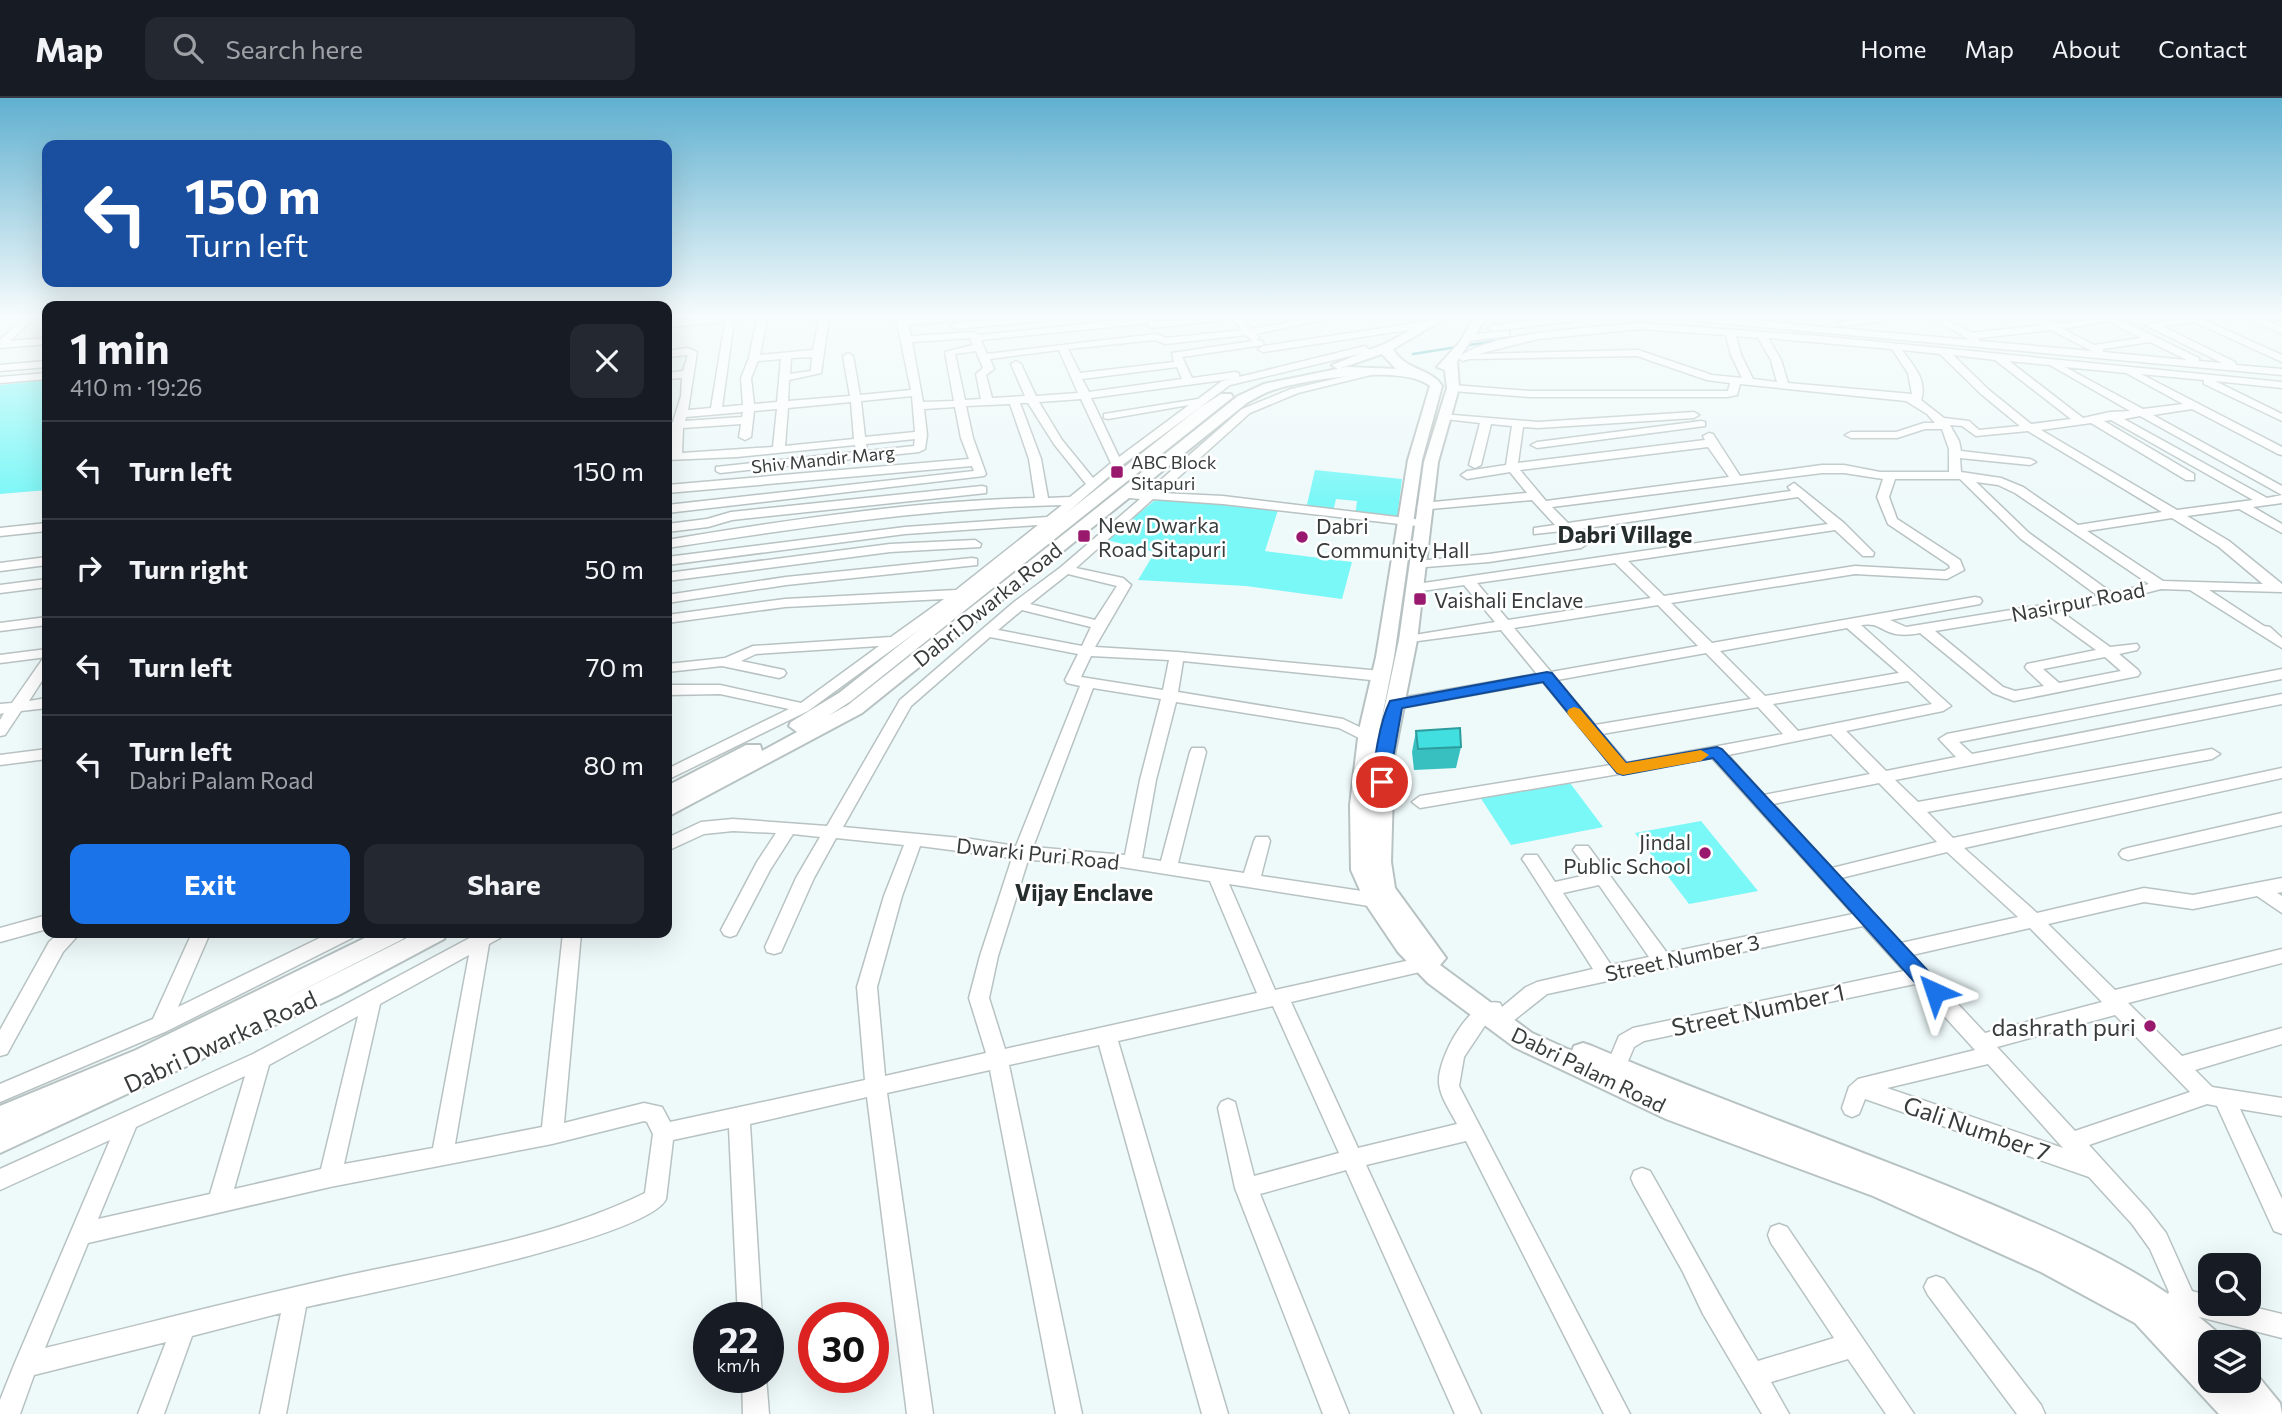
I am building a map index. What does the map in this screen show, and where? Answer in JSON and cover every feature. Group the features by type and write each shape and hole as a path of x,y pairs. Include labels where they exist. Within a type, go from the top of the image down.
{"main road":[{"name":"Dabri Dwarka Road","path":"672,791 790,731 845,697 1204,411 1231,394 1267,379"},
{"name":"Dabri Dwarka Road","path":"672,807 855,709 1243,398 1269,387 1306,379"},
{"name":"Dabri Palam Road","path":"1429,379 1436,386 1420,440 1418,565 1408,640 1360,860 1375,900 1406,946 1424,964 1507,1006 1523,1040 1675,1111 1881,1187 2051,1262 2164,1305 2236,1414"},
{"name":"Dabri Palam Road","path":"1453,379 1417,518 1367,737 1371,807 1385,889 1428,950 1443,966 1507,1006 1527,1028 1620,1056 1701,1104 1903,1180 2097,1265 2164,1305 2198,1335"},
{"name":"Dabri Dwarka Road","path":"0,1118 145,1057 385,938"},
{"name":"Dabri Dwarka Road","path":"0,1141 329,989 426,938"},
{"path":"2252,1393 2269,1414"}],"street":[{"path":"686,379 683,414 672,426 672,457 748,414 783,406 915,393"},
{"path":"716,432 722,379"},
{"path":"745,437 748,414 746,379"},
{"path":"779,449 785,379"},
{"path":"852,379 861,456"},
{"name":"Shiv Mandir Marg","path":"720,470 919,449 920,435 913,379"},
{"path":"956,379 967,438 982,489 979,522 965,591"},
{"path":"982,379 987,402"},
{"path":"1022,379 1030,399 1069,459 1092,484"},
{"path":"1076,379 1116,464"},
{"path":"917,406 1084,396 1203,379"},
{"path":"672,773 803,708 965,591 1116,464 1200,400 1226,383 1238,379"},
{"path":"774,947 787,915 831,832 905,704 1019,605 1066,570 1246,411 1295,391 1345,379"},
{"path":"1727,379 1874,393 1916,401 1934,414 1954,441 1953,469 2025,536 2109,598"},
{"path":"1748,379 1750,383"},
{"path":"1782,379 1784,386"},
{"path":"1915,379 1920,393 1916,401"},
{"path":"1971,379 2028,427 2177,515 2233,551 2279,588"},
{"path":"2029,379 2084,419 2190,477"},
{"path":"2080,379 2282,491"},
{"path":"2145,379 2282,452"},
{"path":"2203,379 2282,418"},
{"path":"2236,379 2279,383"},
{"path":"2244,379 2279,383"},
{"path":"1452,388 1530,394 1731,394 1736,381"},
{"path":"1678,394 1737,480"},
{"path":"1014,400 1035,459 1042,501"},
{"path":"1108,416 1200,400"},
{"path":"1851,435 1897,435 1941,423 1968,424 1979,433 2194,405"},
{"path":"683,414 716,432 729,454 920,435"},
{"path":"2110,415 2266,502"},
{"path":"1444,416 1538,425 1697,419"},
{"path":"1537,445 1697,419"},
{"path":"1486,421 1471,470 1711,443"},
{"path":"1418,565 1489,558 1581,544 1538,500 1512,467 1518,424"},
{"path":"1538,425 1540,463"},
{"path":"672,426 716,432"},
{"path":"1955,454 2030,462"},
{"path":"672,508 902,481 978,468"},
{"path":"672,489 978,468"},
{"path":"1123,494 1223,500 1417,518 1538,500 1831,468 1890,476 1960,476 2013,487 2161,585"},
{"path":"1780,475 1868,553"},
{"path":"1408,640 1866,569 1947,575 1957,570 1955,563 1892,521 1883,497 1890,476"},
{"path":"902,481 902,547"},
{"path":"672,527 708,523 731,516 982,489"},
{"path":"1538,531 1801,493"},
{"path":"2073,528 2282,499"},
{"path":"672,543 757,529 982,503 1089,503"},
{"path":"2241,505 2282,529"},
{"path":"672,560 901,530 979,522 1049,521"},
{"path":"1415,588 1840,526"},
{"path":"0,532 42,528"},
{"path":"672,576 902,547 975,544"},
{"path":"1617,557 1796,737"},
{"path":"0,567 42,562"},
{"path":"672,598 751,589 786,581 972,562"},
{"path":"1066,570 1124,585 1099,625 1072,680 1172,687 1343,724 1367,737"},
{"path":"1467,580 1623,769"},
{"path":"0,589 42,584"},
{"name":"Nasirpur Road","path":"1879,619 1900,631 2109,598 2161,585 2279,588"},
{"path":"2191,585 2282,644"},
{"path":"672,619 785,603 965,591"},
{"path":"1395,704 1975,601"},
{"path":"1019,605 1099,625"},
{"path":"1923,628 2005,694 2014,696 2133,673 2047,608"},
{"path":"0,627 42,622"},
{"path":"1420,802 1623,769 1941,708 1941,702 1850,623"},
{"path":"2261,630 2282,631"},
{"path":"987,632 1086,651 1204,656 1381,676"},
{"path":"728,662 753,650 897,641"},
{"path":"2057,689 2032,667 2132,647"},
{"path":"0,659 42,654"},
{"path":"1132,863 1177,656"},
{"path":"672,668 728,662 779,673"},
{"path":"1967,759 1947,739 2282,674"},
{"path":"1590,732 1760,700 1911,676"},
{"path":"0,731 8,709 42,678"},
{"path":"1069,1414 998,1060 979,998 1022,853 1088,683"},
{"path":"672,689 705,686 726,688 803,708"},
{"path":"1761,800 2282,699"},
{"path":"8,709 42,704"},
{"path":"1836,730 1883,775 1913,810 2034,920 2178,1066 2216,1098 2273,1191 2282,1223"},
{"path":"1168,868 1198,752"},
{"path":"1717,752 2140,1217 2158,1241 2170,1272 2164,1305 2282,1326"},
{"path":"1913,810 2212,754"},
{"path":"0,760 42,755"},
{"path":"1828,874 2282,773"},
{"path":"2128,854 2282,818"},
{"name":"Dwarki Puri Road","path":"672,842 701,828 733,825 789,828 1132,863 1375,900"},
{"path":"730,930 763,867 789,828"},
{"path":"914,840 893,896 867,987 876,1087 920,1414"},
{"path":"1251,881 1262,841"},
{"path":"1582,850 1662,961"},
{"path":"1531,859 1606,973"},
{"path":"1217,876 1352,1159 1468,1414"},
{"path":"1551,889 1603,878"},
{"path":"1898,951 2144,895 2193,902 2282,885"},
{"path":"2260,889 2282,906"},
{"name":"Street Number 3","path":"1507,1006 1606,973 1866,918"},
{"path":"0,935 42,923"},
{"path":"0,1048 56,947 66,938"},
{"path":"160,1025 199,938"},
{"path":"0,1093 160,1025 336,938"},
{"path":"0,1180 260,1060 484,938"},
{"path":"443,1154 488,938"},
{"path":"552,1135 572,938"},
{"path":"1852,1108 1860,1088 1985,1049 2115,1002 2282,956"},
{"path":"80,1234 330,1177 552,1135 651,1112 655,1114 659,1127 664,1131 739,1117 1424,964"},
{"name":"Street Number 1","path":"1620,1056 1640,1034 1920,975"},
{"path":"330,1177 371,1001"},
{"path":"1507,1006 1455,1054 1448,1075 1449,1087 1617,1414"},
{"path":"1107,1035 1215,1414"},
{"path":"2178,1066 2282,1036"},
{"path":"219,1202 260,1060"},
{"name":"Gali Number 7","path":"1860,1088 2094,1169"},
{"path":"2071,1142 2216,1098 2282,1107"},
{"path":"1228,1108 1246,1188 1336,1414"},
{"path":"739,1117 749,1302"},
{"path":"7,1414 128,1121"},
{"path":"1246,1188 1471,1130"},
{"path":"26,1365 296,1298 533,1246 643,1206 655,1199 664,1131"},
{"path":"1642,1178 1691,1264 1711,1306 1776,1414"},
{"path":"1779,1235 1901,1414"},
{"path":"1936,1287 2032,1414"},
{"path":"273,1414 296,1298"},
{"path":"151,1414 184,1325"},
{"path":"1752,1374 1853,1345"},
{"path":"755,1393 757,1414"}],"shaded area":[{"path":"42,381 42,490 0,494 0,385"},
{"path":"1315,470 1402,479 1397,520 1355,516 1357,501 1336,499 1333,512 1306,509"},
{"path":"1178,500 1278,510 1265,551 1352,562 1342,599 1246,586 1138,580 1155,552 1107,540 1154,501"},
{"path":"1570,783 1603,827 1511,845 1480,797"},
{"path":"1701,821 1758,891 1689,904 1635,833"}],"building":[{"path":"1460,728 1461,747 1418,749 1416,731"}],"slow traffic":[{"path":"1574,712 1623,769 1701,755"}],"place":[{"name":"ABC Block Sitapuri","path":"1117,472"},
{"name":"New Dwarka Road Sitapuri","path":"1084,536"},
{"name":"Dabri Community Hall","path":"1302,537"},
{"name":"Vaishali Enclave","path":"1420,599"},
{"name":"Jindal Public School","path":"1705,853"},
{"name":"dashrath puri","path":"2150,1026"}],"district":[{"name":"Dabri Village","path":"1625,534"},
{"name":"Vijay Enclave","path":"1084,892"}],"route":[{"path":"1382,782 1384,756 1395,704 1547,677 1623,769 1717,752 1935,992"}]}
